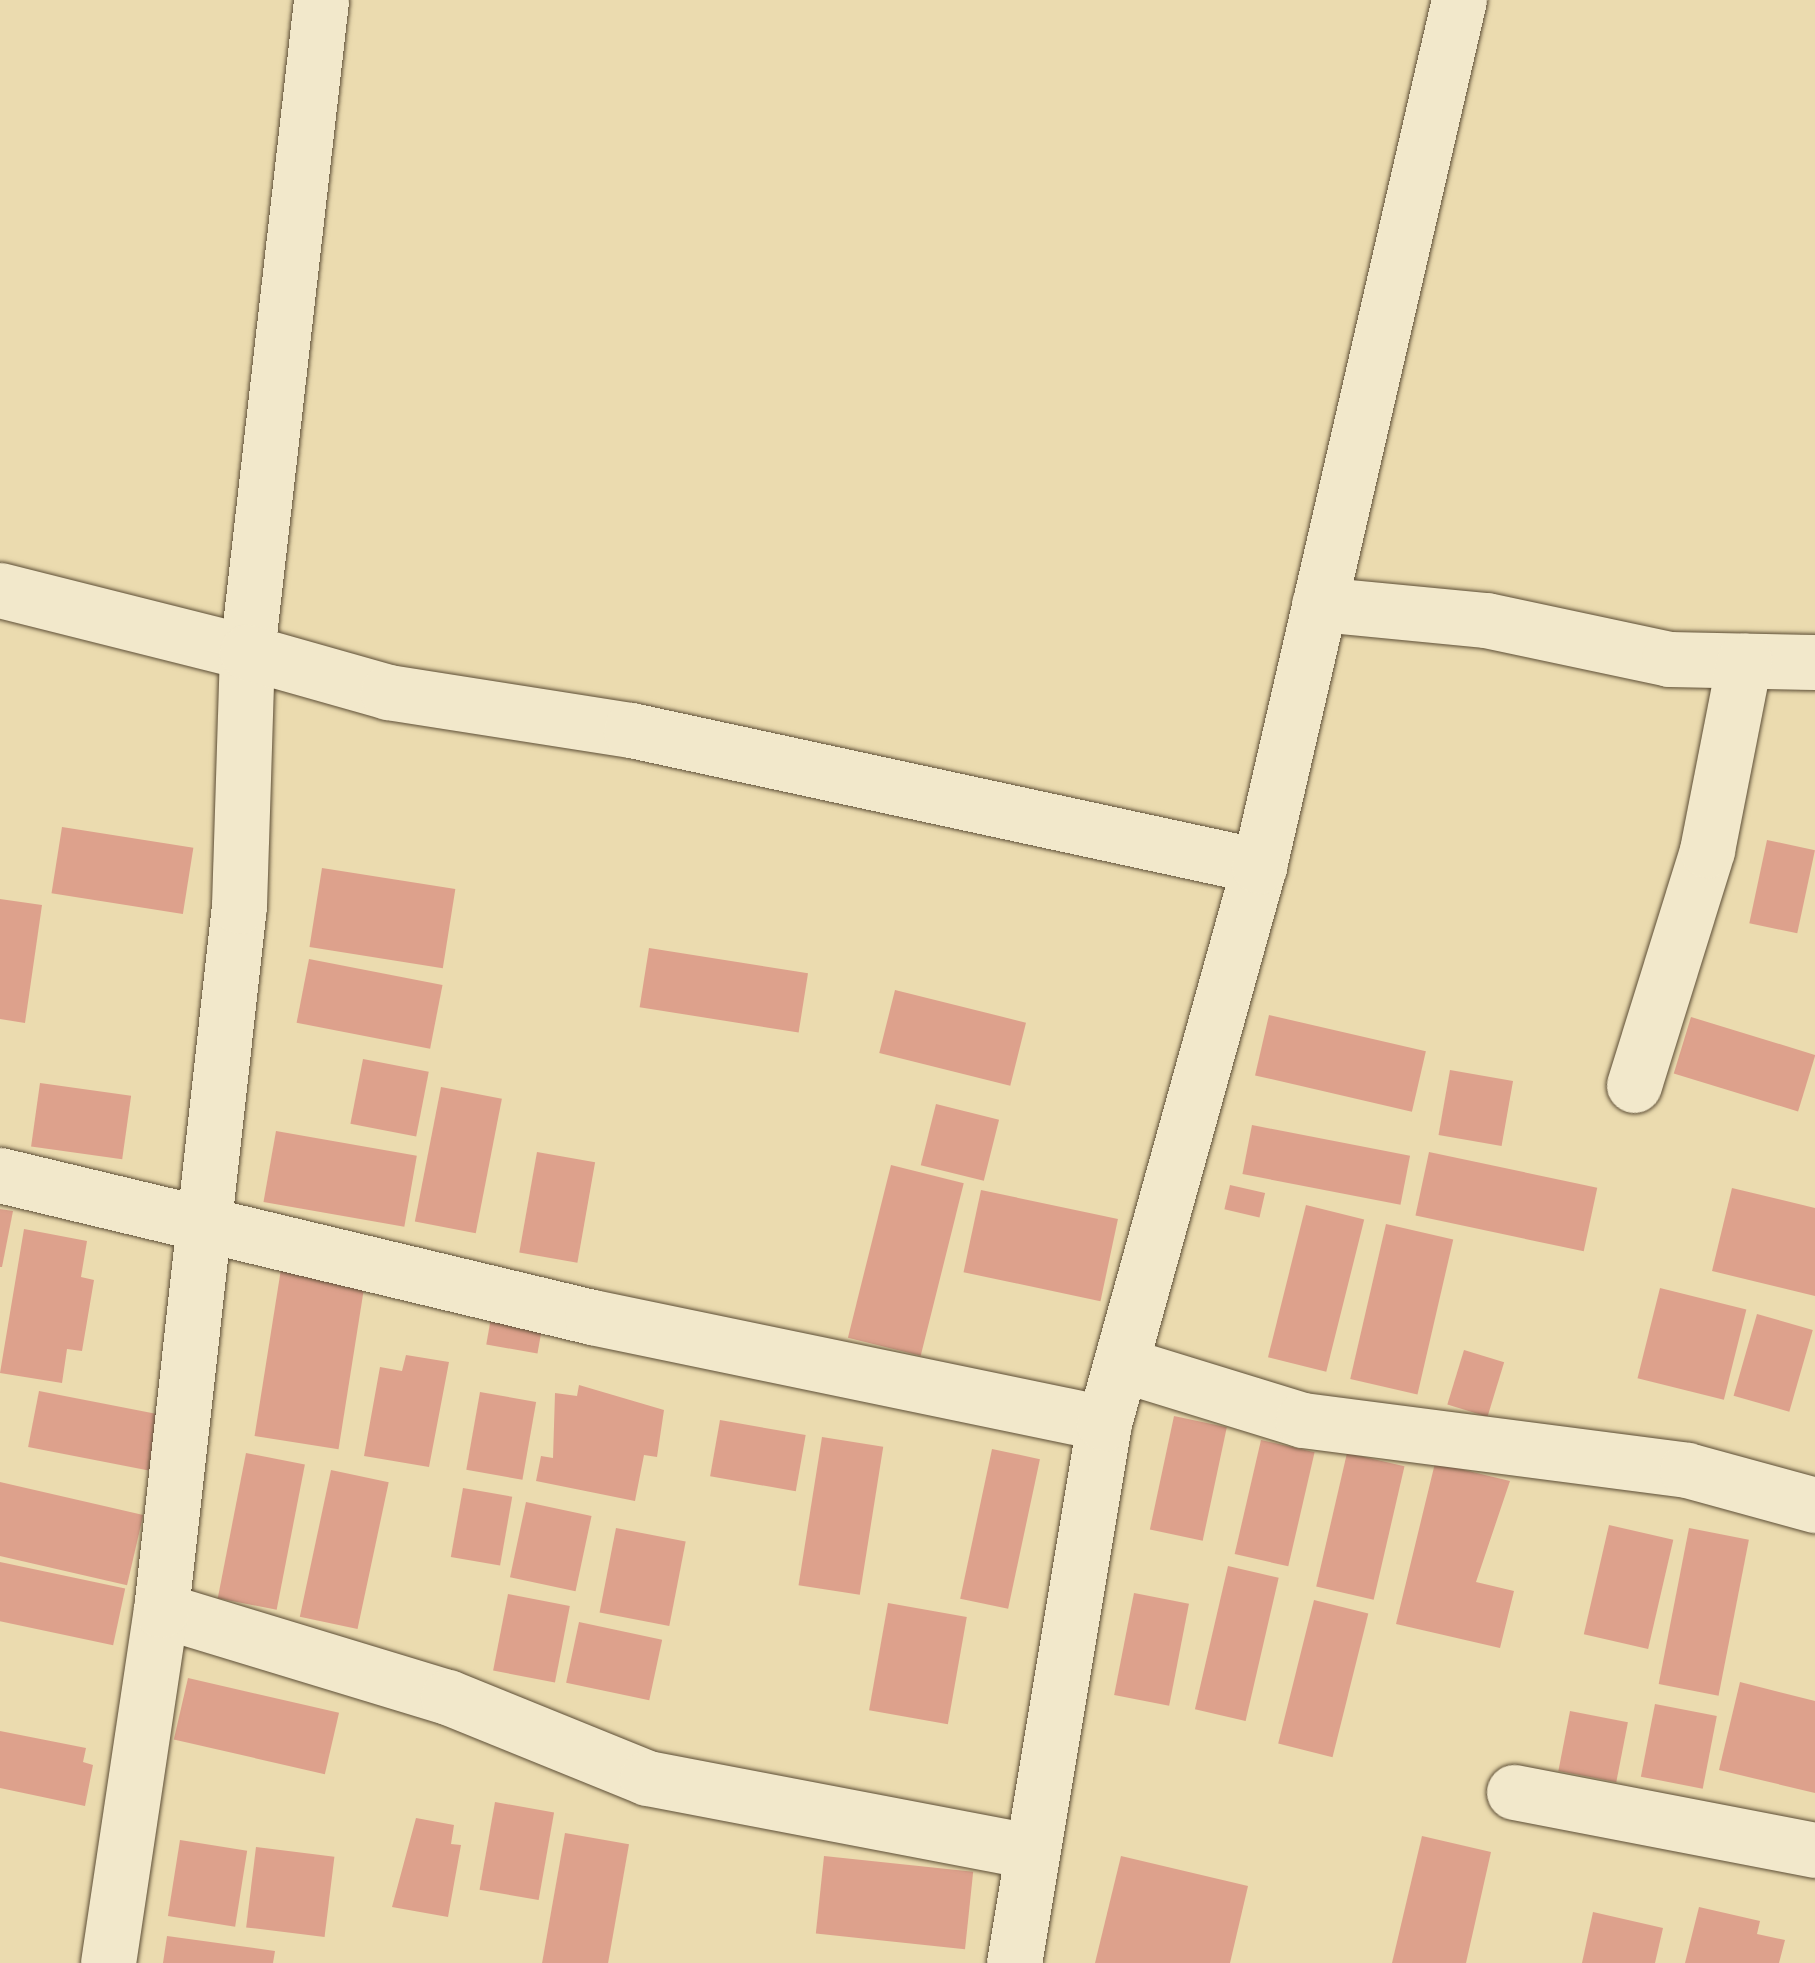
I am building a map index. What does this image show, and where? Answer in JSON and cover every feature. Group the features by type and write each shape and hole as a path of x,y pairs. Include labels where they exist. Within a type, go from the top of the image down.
{"street":[{"path":"108,1963 162,1610 200,1220 238,906 247,652 321,0"},
{"path":"1014,1963 1104,1423 1124,1365 1258,866 1459,0"},
{"path":"0,590 388,692 631,730 1258,866"},
{"path":"1320,604 1486,620 1669,659 1815,662"},
{"path":"1634,1085 1707,850 1744,661"},
{"path":"0,1175 592,1317 1104,1423"},
{"path":"1124,1365 1303,1420 1687,1470 1815,1505"},
{"path":"162,1610 448,1697 647,1778 1030,1850"},
{"path":"1514,1792 1815,1850"}],"building":[{"path":"62,827 193,848 183,914 52,893"},
{"path":"1767,840 1815,850 1797,933 1749,923"},
{"path":"322,868 455,889 443,968 309,947"},
{"path":"0,899 42,905 25,1023 0,1019"},
{"path":"649,948 808,973 799,1032 640,1007"},
{"path":"309,959 443,985 430,1049 297,1023"},
{"path":"895,990 1026,1023 1010,1086 879,1053"},
{"path":"1269,1015 1426,1051 1412,1112 1255,1075"},
{"path":"1691,1017 1815,1055 1798,1111 1674,1073"},
{"path":"363,1059 429,1072 416,1137 350,1124"},
{"path":"1450,1070 1513,1081 1502,1146 1439,1135"},
{"path":"40,1083 131,1096 122,1159 31,1146"},
{"path":"441,1087 502,1099 476,1233 415,1221"},
{"path":"936,1104 999,1120 984,1181 921,1165"},
{"path":"1252,1125 1410,1156 1401,1205 1242,1174"},
{"path":"276,1131 417,1156 404,1227 263,1202"},
{"path":"537,1152 595,1162 577,1263 519,1252"},
{"path":"1429,1152 1597,1188 1584,1251 1415,1216"},
{"path":"891,1165 964,1183 921,1356 848,1338"},
{"path":"1230,1185 1265,1193 1259,1217 1224,1209"},
{"path":"1732,1188 1815,1208 1815,1296 1712,1271"},
{"path":"981,1190 1118,1219 1100,1301 964,1272"},
{"path":"1306,1205 1364,1220 1326,1372 1268,1357"},
{"path":"0,1209 13,1211 2,1267 0,1267"},
{"path":"1386,1224 1453,1240 1417,1394 1350,1379"},
{"path":"24,1229 87,1241 81,1277 94,1280 82,1351 67,1349 62,1383 0,1373"},
{"path":"281,1269 365,1282 339,1449 255,1436"},
{"path":"1660,1288 1746,1310 1724,1400 1638,1378"},
{"path":"492,1312 543,1321 537,1354 486,1344"},
{"path":"1757,1314 1813,1330 1789,1412 1734,1396"},
{"path":"1464,1350 1504,1362 1487,1417 1447,1405"},
{"path":"406,1355 449,1362 429,1467 364,1456 380,1367 402,1371"},
{"path":"579,1385 664,1410 657,1457 644,1455 635,1501 536,1481 541,1456 553,1458 555,1393 577,1396"},
{"path":"39,1391 165,1415 154,1471 28,1447"},
{"path":"480,1392 536,1402 522,1480 466,1470"},
{"path":"1174,1416 1227,1427 1203,1541 1150,1529"},
{"path":"720,1420 806,1435 796,1491 710,1476"},
{"path":"822,1437 883,1447 860,1595 799,1585"},
{"path":"1261,1440 1315,1452 1288,1566 1235,1554"},
{"path":"992,1449 1040,1459 1008,1609 960,1599"},
{"path":"246,1453 305,1464 277,1610 218,1598"},
{"path":"1347,1453 1404,1466 1374,1600 1316,1586"},
{"path":"1435,1463 1510,1481 1476,1582 1514,1591 1500,1648 1396,1624"},
{"path":"331,1470 389,1482 358,1629 300,1617"},
{"path":"0,1482 143,1515 127,1585 0,1556"},
{"path":"463,1488 512,1497 500,1566 451,1557"},
{"path":"526,1502 592,1516 576,1591 510,1577"},
{"path":"1609,1525 1673,1540 1648,1649 1584,1634"},
{"path":"616,1528 686,1542 669,1626 600,1612"},
{"path":"1689,1528 1749,1540 1719,1696 1659,1684"},
{"path":"0,1562 125,1589 113,1645 0,1621"},
{"path":"1228,1566 1279,1578 1246,1721 1195,1709"},
{"path":"1134,1593 1189,1604 1169,1706 1114,1695"},
{"path":"508,1594 570,1606 555,1683 493,1671"},
{"path":"1314,1600 1368,1614 1333,1757 1278,1744"},
{"path":"888,1603 967,1617 948,1724 869,1710"},
{"path":"579,1622 662,1640 649,1700 566,1683"},
{"path":"188,1678 339,1713 325,1774 174,1739"},
{"path":"1740,1682 1815,1701 1815,1793 1719,1770"},
{"path":"1655,1704 1717,1716 1703,1789 1641,1777"},
{"path":"1570,1711 1628,1722 1616,1782 1558,1771"},
{"path":"0,1731 86,1748 83,1762 93,1765 85,1806 0,1788"},
{"path":"495,1802 554,1812 539,1900 480,1890"},
{"path":"416,1818 454,1825 451,1844 461,1845 448,1917 392,1907"},
{"path":"565,1833 629,1844 608,1963 542,1963"},
{"path":"1422,1836 1491,1852 1466,1963 1392,1963"},
{"path":"180,1840 247,1851 235,1927 168,1916"},
{"path":"256,1847 334,1857 325,1937 246,1927"},
{"path":"824,1856 973,1872 965,1949 816,1934"},
{"path":"1121,1856 1248,1886 1230,1963 1095,1963"},
{"path":"1699,1907 1760,1921 1757,1934 1785,1940 1779,1963 1685,1963"},
{"path":"1593,1912 1663,1928 1655,1963 1582,1963"},
{"path":"167,1936 275,1951 273,1963 163,1963"}]}
